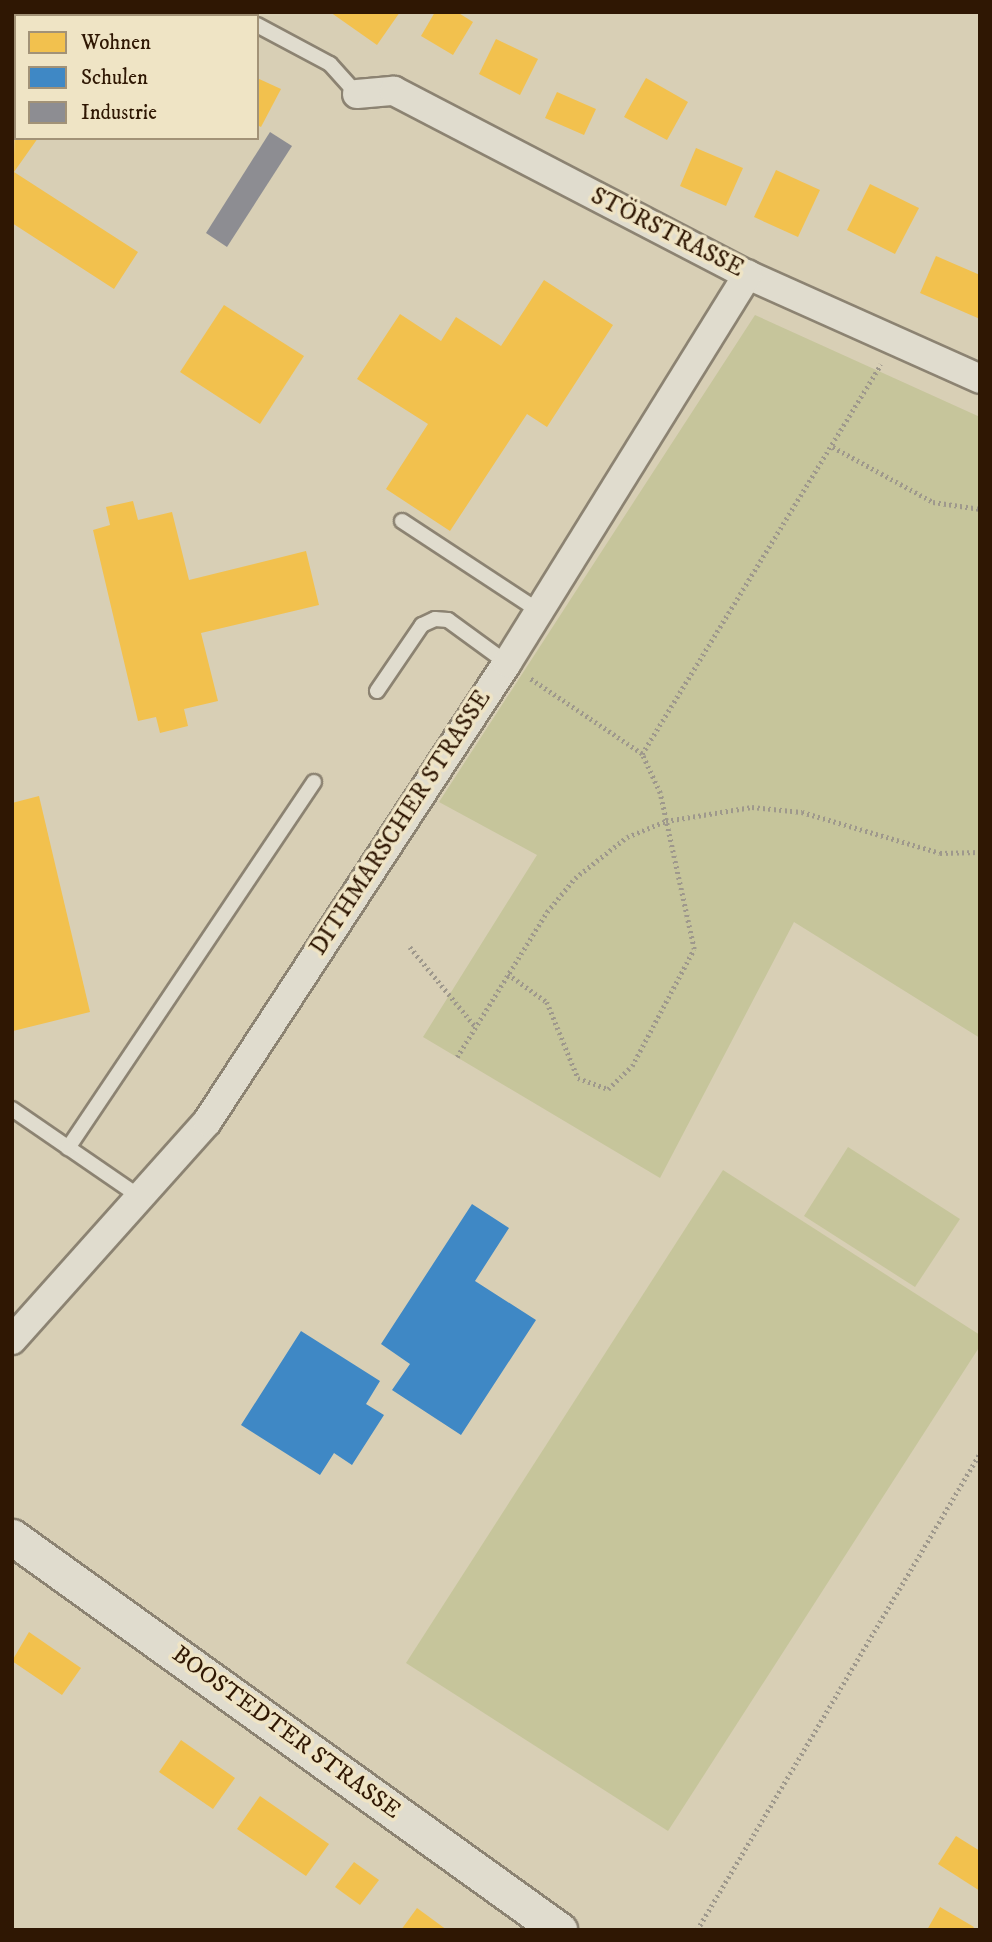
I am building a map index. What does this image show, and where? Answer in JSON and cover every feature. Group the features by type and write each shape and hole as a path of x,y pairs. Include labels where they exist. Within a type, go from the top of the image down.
{"street":[{"name":"STÖRSTRASSE","path":"357,94 394,91 748,275 980,379"},
{"name":"DITHMARSCHER STRASSE","path":"12,1340 207,1122 507,663 748,275"},
{"name":"BOOSTEDTER STRASSE","path":"12,1537 559,1930"}],"lane":[{"path":"259,26 330,64 357,94"},
{"path":"402,521 539,611"},
{"path":"377,691 422,625 435,619 448,620 507,663"},
{"path":"68,1148 314,782"},
{"path":"12,1110 140,1197"}],"path":[{"path":"642,754 833,447 894,341"},
{"path":"833,447 933,502 980,509"},
{"path":"507,663 642,754 666,821 694,949 632,1066 608,1089 578,1078 547,1002 508,974"},
{"path":"457,1057 508,974 575,878 626,837 666,821 752,807 802,812 940,853 980,852"},
{"path":"410,947 475,1026"},
{"path":"697,1930 980,1453"}],"green space":[{"path":"755,315 980,417 980,1038 794,922 660,1178 423,1037 537,855 439,802"},
{"path":"848,1147 960,1219 915,1287 804,1216"},
{"path":"723,1170 980,1335 980,1346 668,1831 406,1663"}],"building: Wohnen":[{"path":"330,12 400,12 377,45"},
{"path":"435,12 457,12 473,22 453,55 421,36"},
{"path":"496,39 538,59 520,95 479,74"},
{"path":"646,78 688,102 667,140 624,117"},
{"path":"259,79 281,89 261,127 259,126"},
{"path":"557,92 596,109 584,135 545,118"},
{"path":"14,140 37,140 14,172 138,252 114,289 12,223"},
{"path":"696,148 743,168 726,206 680,186"},
{"path":"776,170 820,190 798,237 754,217"},
{"path":"870,184 919,208 895,254 847,230"},
{"path":"936,256 980,275 980,319 920,293"},
{"path":"544,280 613,325 547,427 527,414 450,531 386,489 428,424 357,379 400,314 441,341 456,317 501,346"},
{"path":"224,305 304,356 260,424 180,372"},
{"path":"133,501 138,520 172,512 189,580 306,551 319,605 201,633 218,701 184,709 188,726 160,733 156,717 138,721 93,530 110,525 106,507"},
{"path":"39,796 90,1012 13,1031 12,803"},
{"path":"29,1632 81,1668 62,1695 12,1661"},
{"path":"181,1740 235,1778 213,1809 159,1772"},
{"path":"260,1796 329,1844 306,1876 237,1829"},
{"path":"956,1836 980,1851 980,1891 938,1864"},
{"path":"354,1862 379,1880 360,1905 335,1887"},
{"path":"940,1907 974,1927 972,1930 927,1930"},
{"path":"417,1908 447,1930 401,1930"}],"building: Schulen":[{"path":"472,1204 509,1228 475,1281 536,1320 461,1435 392,1390 410,1364 381,1344"},
{"path":"301,1331 380,1381 366,1404 384,1415 352,1465 334,1453 320,1475 241,1425"}],"building: Industrie":[{"path":"270,132 292,146 227,247 206,233"}]}
